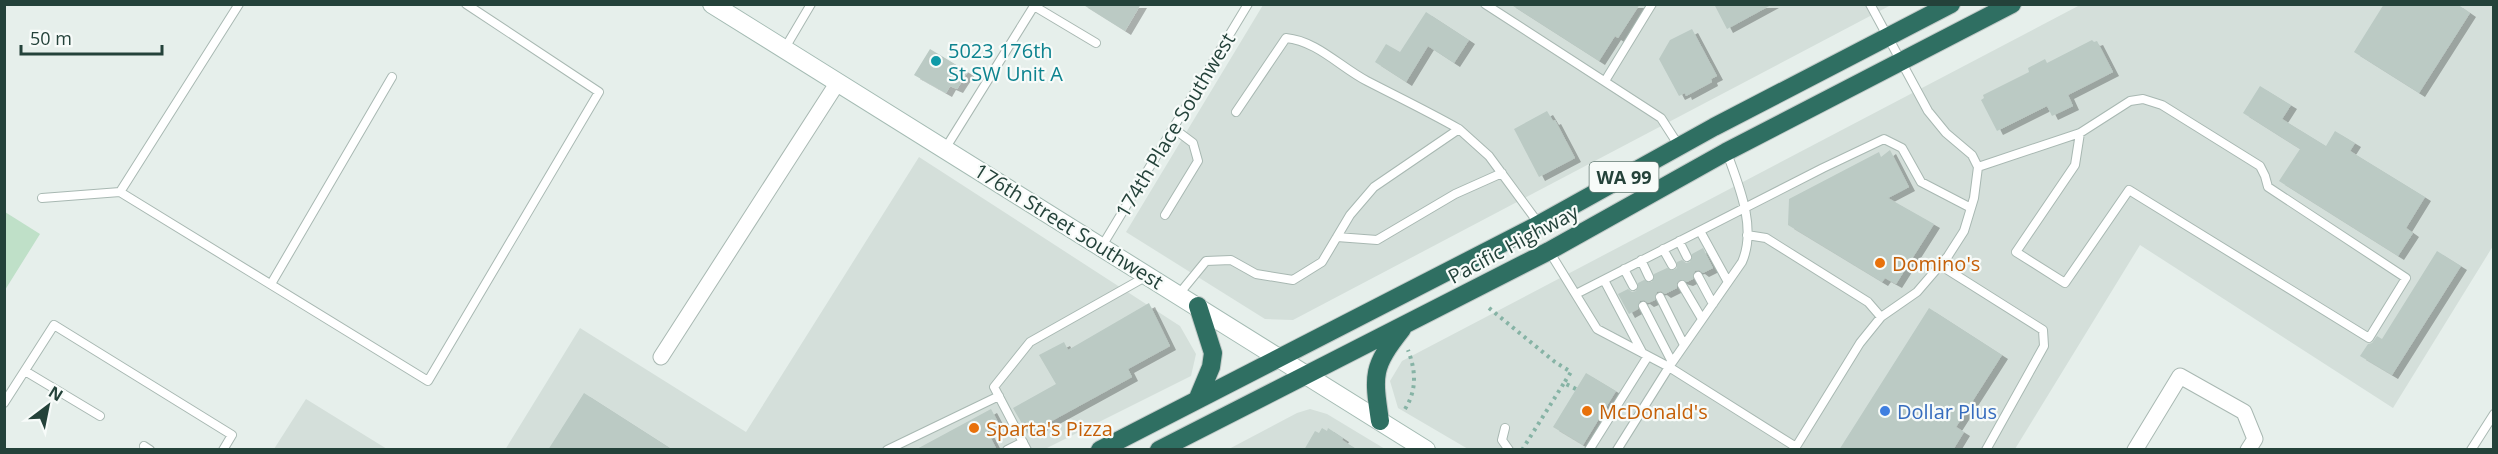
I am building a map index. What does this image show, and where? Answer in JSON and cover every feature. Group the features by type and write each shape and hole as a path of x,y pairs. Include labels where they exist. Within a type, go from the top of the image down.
{"highway":[{"name":"Pacific Highway","path":"1100,450 1539,224 1679,146 1951,4"},
{"name":"Pacific Highway","path":"1159,450 1549,251 1726,152 2012,4"},
{"path":"1198,306 1213,353 1211,367 1198,398"},
{"path":"1380,421 1375,384 1377,366 1383,352 1405,324"}],"street":[{"name":"176th Street Southwest","path":"712,4 732,13 784,49 1426,450"},
{"path":"662,357 838,82"},
{"path":"2135,450 2180,376 2244,412 2255,438 2248,450"}],"lane":[{"path":"120,192 239,4"},
{"path":"42,198 120,192 428,381 599,92 466,4"},
{"path":"784,49 811,4"},
{"name":"174th Place Southwest","path":"1102,246 1248,4"},
{"path":"1485,4 1661,118 1679,146"},
{"path":"1605,81 1652,4"},
{"path":"1549,251 1597,329 1670,364 1795,448 1860,343 1881,317 1917,292 1964,231 1971,208 1978,167 1972,155 1946,133 1928,111 1870,4"},
{"path":"945,149 1034,6 1096,44"},
{"path":"1236,111 1286,38 1302,39 1366,81 1414,103 1459,129 1489,156 1539,224"},
{"path":"271,284 392,77"},
{"path":"1978,167 2080,133 2130,101 2143,99 2163,105 2260,166 2268,187 2406,278 2368,338 2129,190 2065,283 2016,252 2075,165 2080,133"},
{"path":"1165,215 1198,161 1193,143 1173,128"},
{"path":"1179,294 1206,261 1231,260 1256,274 1293,280 1322,262 1350,215 1374,187 1459,129"},
{"path":"1576,294 1884,139 1902,148 1921,182 1971,208"},
{"path":"1617,450 1670,364 1728,282 1748,249 1742,195 1726,152"},
{"path":"1337,237 1377,240 1455,194 1502,173"},
{"path":"1700,231 1728,282"},
{"path":"1747,235 1766,238 1868,302 1881,317"},
{"path":"1679,241 1687,257"},
{"path":"1663,249 1672,265"},
{"path":"1641,260 1649,277"},
{"path":"1940,265 2043,330 2044,346 1986,450"},
{"path":"1624,269 1633,286"},
{"path":"1028,450 994,387 1030,342 1148,275"},
{"path":"1698,276 1713,304"},
{"path":"1604,280 1645,354"},
{"path":"1682,285 1702,319"},
{"path":"1660,297 1684,345"},
{"path":"1643,306 1670,364"},
{"path":"4,403 54,325 232,435 223,450"},
{"path":"1589,450 1645,354"},
{"path":"25,371 100,416"},
{"path":"887,450 999,396"},
{"path":"2471,450 2493,414"},
{"path":"1505,428 1502,440 1509,450"},
{"path":"1007,450 1023,442"}],"path":[{"path":"1489,308 1555,362 1571,372 1522,450"},
{"path":"1405,409 1411,400 1415,374 1408,350"},
{"path":"1564,383 1576,390"}],"shaded area":[{"path":"1263,5 1891,5 1293,320 1265,319 1126,232"},
{"path":"2080,5 2493,5 2493,246 2393,408 2140,245 2015,449 1468,449 1398,408 1390,381 1402,361"},
{"path":"919,157 1180,326 1196,354 1191,376 1045,449 505,450 580,328 746,432"},
{"path":"306,399 387,449 274,449"},
{"path":"1310,409 1327,414 1385,449 1227,450 1297,413"}],"green space":[{"path":"5,212 40,234 5,290"}],"building":[{"path":"1082,4 1141,4 1125,31"},
{"path":"1510,4 1640,4 1618,38 1615,36 1599,61"},
{"path":"1714,4 1773,4 1727,29"},
{"path":"2384,4 2457,4 2470,13 2419,93 2354,52"},
{"path":"1426,12 1469,40 1454,63 1428,46 1406,82 1375,62 1386,44 1400,52"},
{"path":"1692,29 1717,76 1711,79 1712,82 1686,96 1685,93 1679,96 1659,59 1670,40"},
{"path":"2092,40 2097,41 2113,72 2068,95 2073,106 2052,116 2047,106 1997,131 1981,100 1984,98 1983,95 2029,72 2028,68 2045,59 2047,63"},
{"name":"5023 176th St SW Unit A","path":"930,49 968,72 957,89 950,86 946,93 914,75"},
{"path":"2260,86 2291,105 2282,119 2326,146 2335,131 2355,143 2350,151 2425,197 2406,228 2413,233 2398,256 2279,181 2300,149 2243,113"},
{"path":"1547,111 1553,121 1555,120 1575,158 1539,177 1514,129"},
{"path":"1890,150 1909,187 1888,198 1934,224 1896,284 1885,278 1882,282 1788,225 1789,199 1879,152 1881,157"},
{"path":"1703,248 1713,268 1703,273 1699,270 1695,271 1693,279 1687,282 1680,280 1677,288 1665,294 1661,291 1657,292 1655,300 1648,303 1644,300 1640,301 1638,309 1629,314 1618,294 1628,289 1632,292 1636,291 1638,283 1644,280 1652,282 1654,274 1667,268 1674,270 1677,268 1677,262 1682,260 1686,263 1690,262 1692,254"},
{"path":"2437,251 2461,266 2392,375 2360,356 2377,336 2382,339"},
{"path":"1149,303 1170,346 1128,369 1132,377 1028,434 1013,408 1056,384 1039,355 1064,342 1068,350"},
{"path":"1929,308 2002,355 1956,427 1964,432 1953,450 1839,450"},
{"path":"1586,373 1616,391 1583,445 1553,427"},
{"path":"584,393 673,450 548,450"},
{"name":"Sparta's Pizza","path":"991,409 999,424 987,431 997,450 915,450"},
{"path":"1322,428 1327,431 1328,428 1358,450 1304,450 1315,431 1319,433"}],"place":[{"name":"5023 176th St SW Unit A","path":"936,61"},
{"name":"Domino's","path":"1880,263"},
{"name":"McDonald's","path":"1587,411"},
{"name":"Dollar Plus","path":"1885,411"},
{"name":"Sparta's Pizza","path":"974,428"}]}
